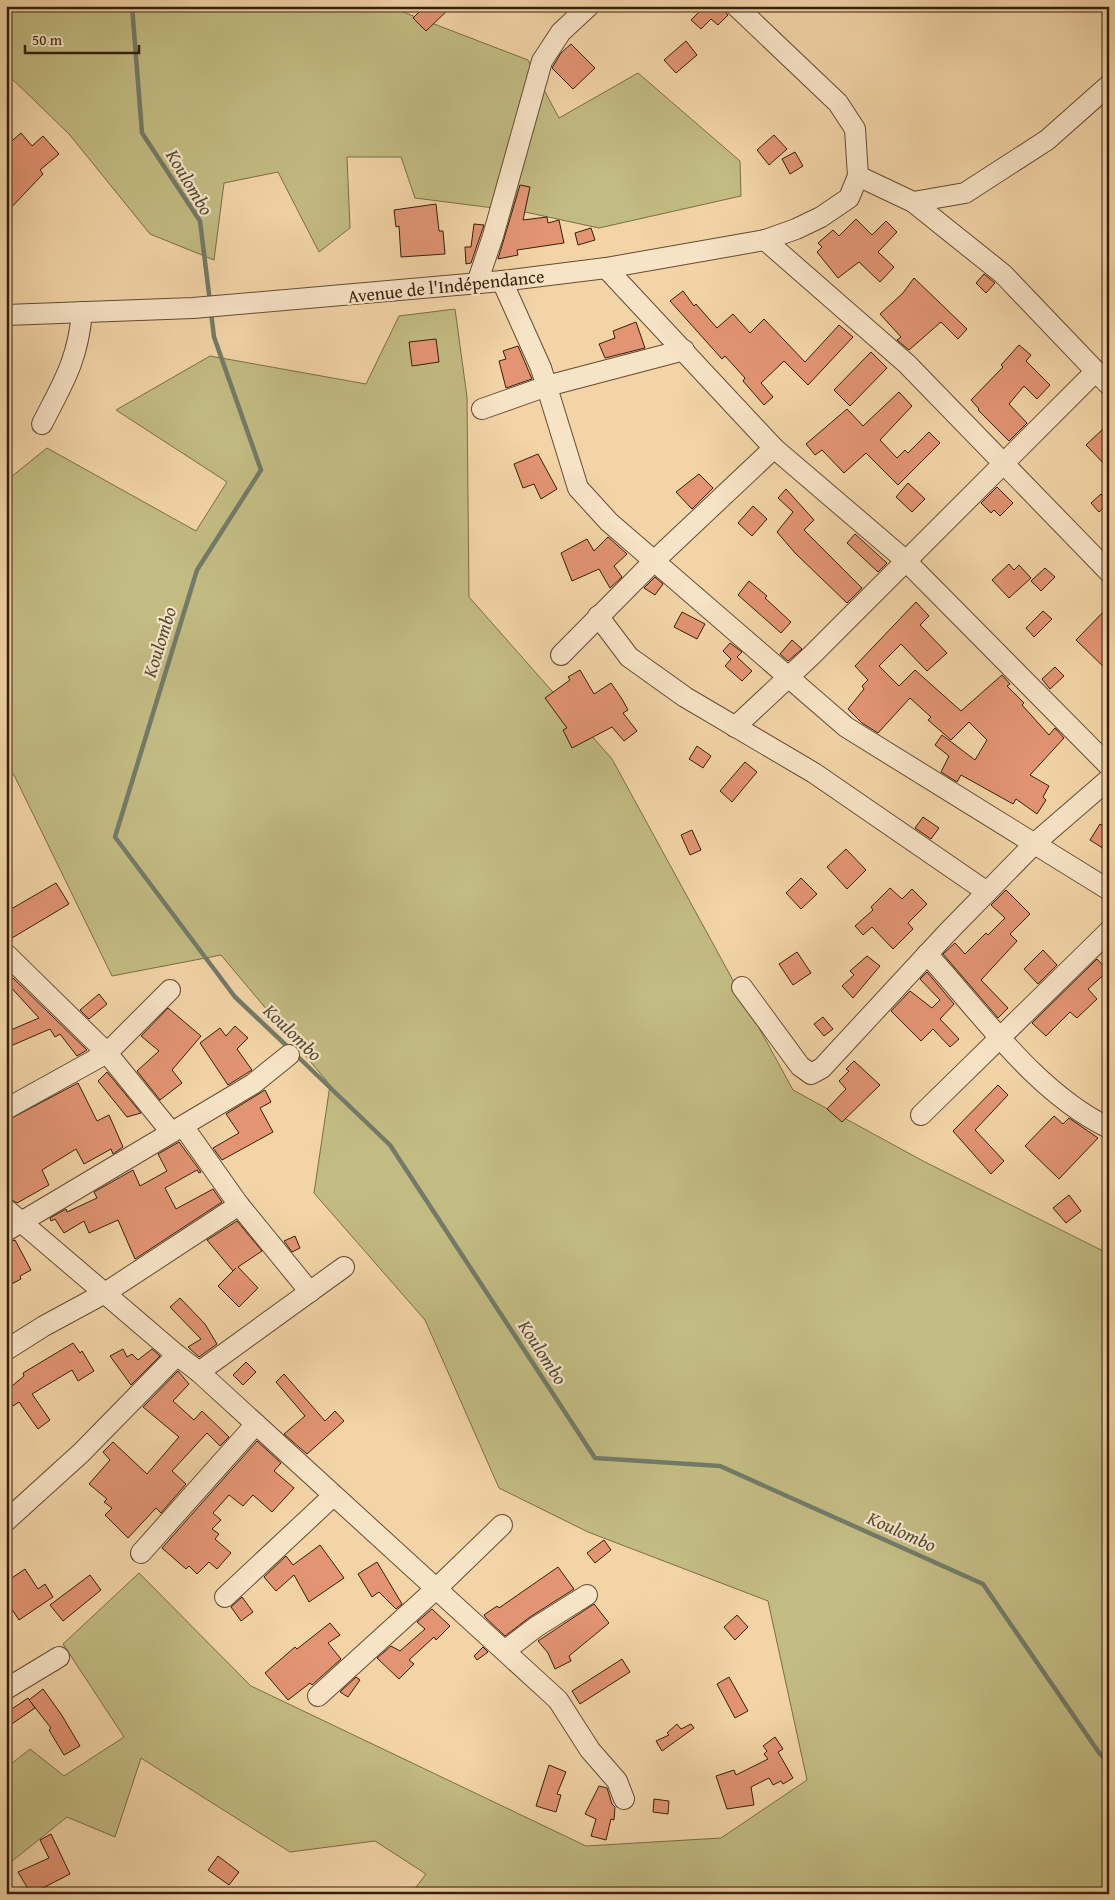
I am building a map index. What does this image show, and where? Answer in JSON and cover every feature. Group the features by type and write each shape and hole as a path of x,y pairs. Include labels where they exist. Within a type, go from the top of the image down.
{"street":[{"path":"476,283 493,236 542,61 560,32 589,6"},
{"path":"735,727 788,678 1003,463 1102,378 1003,274 913,202 858,176 855,129 838,103 736,6"},
{"path":"913,202 965,193 1047,140 1109,85"},
{"name":"Avenue de l'Indépendance","path":"6,315 232,305 502,281 606,268 765,240 821,217 849,198 858,176"},
{"path":"765,240 906,364 1109,572"},
{"path":"606,268 684,350 742,417 774,448 905,560 1109,766"},
{"path":"502,281 541,368 578,488 609,522 846,728 1109,890"},
{"path":"42,424 72,365 80,338 82,312"},
{"path":"482,409 547,386 684,350"},
{"path":"561,655 653,562 774,448"},
{"path":"598,616 629,657 685,697 814,773 987,892"},
{"path":"742,987 800,1066 811,1074 822,1068 927,954 1035,843 1109,779"},
{"path":"921,1115 999,1036 1109,931"},
{"path":"6,954 13,972 108,1053 177,1129 310,1292"},
{"path":"927,954 999,1036 1058,1096 1077,1110 1109,1128"},
{"path":"6,1109 108,1053 170,990"},
{"path":"14,1226 253,1084 289,1055"},
{"path":"6,1350 44,1326 105,1293 239,1205"},
{"path":"6,1209 14,1226 105,1293 199,1372 506,1650 558,1700 590,1750 617,1781 624,1799"},
{"path":"199,1372 344,1267"},
{"path":"6,1521 81,1453 177,1355"},
{"path":"141,1553 256,1424"},
{"path":"225,1597 334,1496"},
{"path":"318,1696 438,1587 502,1525"},
{"path":"506,1650 536,1627 587,1595"},
{"path":"6,1689 59,1657"}],"shaded area":[{"path":"6,6 397,6 395,9 528,60 559,118 638,73 740,161 741,196 599,228 525,212 415,198 401,157 347,157 350,228 319,252 278,172 224,183 214,260 150,234 69,134 6,73"},
{"path":"455,309 467,397 469,597 612,759 793,1090 923,1161 1109,1254 1109,1894 411,1894 426,1874 375,1841 290,1852 141,1758 115,1837 67,1817 6,1866 6,1768 30,1749 64,1776 124,1737 63,1644 139,1573 251,1686 586,1846 721,1838 807,1780 768,1601 588,1532 499,1488 425,1320 314,1193 330,1085 221,955 112,976 14,775 6,769 6,481 47,448 196,531 227,482 116,410 210,356 366,384 399,316"}],"building":[{"path":"425,6 452,6 426,31 413,18"},
{"path":"697,6 723,6 721,8 728,15 718,25 711,19 701,29 691,20 701,10"},
{"path":"686,41 697,55 676,73 664,60"},
{"path":"571,44 595,68 573,89 552,68 561,53"},
{"path":"21,133 32,146 43,136 59,154 40,170 43,174 6,213 6,146"},
{"path":"774,135 787,149 769,165 757,150"},
{"path":"795,152 803,166 790,174 782,159"},
{"path":"520,185 530,187 523,220 547,217 548,223 559,220 564,243 517,250 518,255 498,259"},
{"path":"436,204 439,231 443,231 445,254 401,257 399,226 396,227 394,210"},
{"path":"856,219 872,235 886,221 897,232 878,252 894,267 880,282 859,262 838,278 817,252 822,247 818,243 833,230 839,236"},
{"path":"474,224 484,225 471,263 466,264 465,247 471,247"},
{"path":"591,228 595,240 578,245 575,233"},
{"path":"984,274 995,283 986,293 976,283"},
{"path":"914,278 967,329 958,339 941,322 909,350 897,340 901,337 880,314 903,293"},
{"path":"683,291 694,306 696,304 717,328 733,314 750,333 764,319 805,362 839,325 853,337 808,385 784,361 761,383 773,397 764,405 743,381 745,378 725,356 722,359 670,301"},
{"path":"636,322 645,348 605,358 599,344 615,338 613,331"},
{"path":"436,339 439,362 412,366 409,342"},
{"path":"1019,345 1031,355 1026,361 1050,385 1037,399 1024,386 1009,404 1027,423 1009,441 978,410 971,400 1003,367 1001,365"},
{"path":"518,346 532,379 506,388 499,361 506,359 503,351"},
{"path":"871,352 887,368 850,406 834,390"},
{"path":"899,392 912,406 880,440 897,458 905,450 908,453 929,432 940,443 898,485 866,453 844,473 822,450 815,455 806,444 847,409 863,426"},
{"path":"1103,429 1109,436 1109,469 1086,445"},
{"path":"538,454 557,489 541,499 534,484 523,488 514,464"},
{"path":"699,474 713,488 692,509 676,492"},
{"path":"908,483 925,499 912,512 896,497"},
{"path":"997,487 1013,503 1000,516 994,510 991,513 981,503"},
{"path":"786,489 814,520 804,530 862,588 847,603 795,553 777,532 793,512 778,498"},
{"path":"1101,494 1109,503 1099,512 1091,503"},
{"path":"753,506 767,519 752,536 738,523"},
{"path":"855,534 887,563 878,572 847,543"},
{"path":"608,537 627,554 614,566 622,577 610,588 599,569 572,581 561,553 587,539 594,551"},
{"path":"1009,564 1014,570 1019,565 1031,578 1009,598 992,580"},
{"path":"1045,568 1055,577 1041,591 1031,581"},
{"path":"655,577 663,584 655,595 644,588"},
{"path":"749,581 767,596 765,598 791,622 781,633 738,595"},
{"path":"916,602 929,616 920,625 947,653 927,671 901,644 879,666 899,686 915,670 961,711 1002,675 1010,684 1007,686 1024,703 1022,705 1049,735 1055,728 1064,738 1030,775 1049,786 1043,797 1046,800 1037,814 1016,799 1013,804 961,775 957,782 941,772 949,756 935,745 942,735 975,760 987,740 969,722 951,740 928,720 931,717 910,698 878,733 862,723 848,709 864,689 862,686 868,680 855,666"},
{"path":"1109,606 1109,672 1076,640"},
{"path":"1043,611 1052,619 1034,637 1026,628"},
{"path":"682,612 705,624 697,639 674,627"},
{"path":"792,640 802,649 788,661 780,654"},
{"path":"730,643 742,652 737,657 752,671 742,681 725,666 731,659 723,651"},
{"path":"1055,667 1064,676 1050,689 1042,679"},
{"path":"580,670 594,694 611,683 622,699 628,710 623,713 637,731 624,741 612,727 572,748 563,730 567,728 545,698 570,680 568,677"},
{"path":"697,746 711,756 703,768 689,759"},
{"path":"745,762 757,772 732,802 720,791"},
{"path":"923,817 939,828 931,839 915,828"},
{"path":"1100,824 1109,830 1109,852 1090,840"},
{"path":"692,830 701,850 690,855 681,835"},
{"path":"846,849 866,870 847,889 827,867"},
{"path":"801,878 817,894 801,909 786,893"},
{"path":"56,883 69,904 12,938 6,928 6,912"},
{"path":"890,888 902,899 912,889 927,904 908,923 913,929 893,949 872,927 863,935 855,926 873,910 871,907"},
{"path":"1006,890 1030,914 1010,934 1017,941 981,980 1008,1008 998,1018 943,954 955,943 965,954 986,933 988,935 1005,918 991,905"},
{"path":"1043,950 1057,965 1038,984 1024,969"},
{"path":"797,952 811,973 793,985 779,964"},
{"path":"867,956 880,966 853,998 842,986 854,975 850,971"},
{"path":"1097,959 1108,971 1088,989 1097,999 1077,1018 1070,1012 1046,1036 1032,1023"},
{"path":"927,972 954,1004 940,1019 959,1039 950,1047 933,1029 921,1041 891,1011 910,991 932,1008 940,1000 920,979"},
{"path":"13,978 87,1050 77,1056 60,1034 55,1037 50,1029 6,1048 6,1032 39,1018 6,982"},
{"path":"99,994 107,1004 89,1019 80,1010"},
{"path":"168,1008 201,1036 172,1070 182,1083 160,1100 137,1071 159,1051 141,1036"},
{"path":"823,1017 833,1029 824,1036 814,1024"},
{"path":"235,1026 248,1038 237,1049 252,1070 228,1085 200,1043 220,1028 226,1036"},
{"path":"854,1061 880,1085 842,1122 827,1109 846,1089 839,1081 849,1071 846,1069"},
{"path":"107,1072 141,1113 127,1117 98,1081"},
{"path":"78,1083 97,1121 109,1115 123,1147 113,1154 111,1149 84,1164 76,1149 42,1170 49,1185 17,1203 7,1197 6,1121"},
{"path":"998,1085 1008,1095 975,1130 1004,1161 991,1174 953,1131"},
{"path":"265,1090 271,1102 260,1108 273,1132 222,1160 213,1148 239,1133 226,1114"},
{"path":"1054,1116 1063,1124 1069,1118 1098,1138 1059,1179 1025,1146"},
{"path":"179,1142 201,1172 199,1173 197,1170 165,1188 176,1209 213,1189 222,1202 135,1259 118,1220 89,1233 84,1221 64,1233 55,1219 51,1221 50,1218 66,1209 67,1212 97,1198 94,1192 133,1170 140,1186 167,1171 158,1154"},
{"path":"1069,1195 1081,1211 1066,1223 1053,1208"},
{"path":"237,1221 262,1251 238,1267 258,1288 239,1307 218,1286 233,1271 207,1240"},
{"path":"295,1236 300,1248 292,1252 284,1241"},
{"path":"15,1240 31,1270 20,1276 21,1279 6,1287 6,1243"},
{"path":"180,1298 205,1324 217,1344 199,1357 188,1347 201,1339 170,1307"},
{"path":"73,1343 80,1353 82,1351 94,1371 78,1381 72,1370 32,1394 50,1420 38,1429 19,1402 13,1406 6,1398 6,1391 24,1376 23,1373"},
{"path":"123,1349 127,1357 132,1354 138,1360 152,1349 160,1356 131,1385 110,1356"},
{"path":"246,1362 256,1372 243,1385 233,1375"},
{"path":"178,1371 189,1384 173,1401 194,1420 202,1411 229,1437 220,1446 207,1433 172,1471 186,1484 161,1513 156,1508 128,1538 105,1515 112,1508 104,1502 107,1499 89,1484 110,1460 103,1452 113,1442 147,1474 179,1437 143,1407"},
{"path":"284,1374 325,1421 335,1411 344,1421 307,1454 284,1434 305,1416 276,1382"},
{"path":"257,1441 281,1463 274,1471 294,1488 272,1512 253,1495 243,1506 229,1495 213,1513 221,1520 212,1529 219,1534 215,1539 231,1553 217,1569 209,1562 197,1574 189,1566 186,1569 162,1548"},
{"path":"604,1540 611,1550 595,1563 587,1553"},
{"path":"320,1545 344,1578 309,1602 294,1575 276,1591 264,1577 286,1556 293,1565"},
{"path":"377,1562 402,1604 396,1609 379,1592 372,1597 358,1574"},
{"path":"558,1567 574,1589 530,1617 505,1636 486,1618 484,1615 497,1606 499,1608"},
{"path":"25,1569 38,1589 45,1584 53,1597 19,1620 11,1608 6,1611 6,1582"},
{"path":"90,1575 101,1590 63,1621 50,1605"},
{"path":"242,1597 253,1612 241,1621 231,1607"},
{"path":"594,1604 609,1623 569,1656 571,1661 555,1669 548,1653 538,1641"},
{"path":"432,1609 450,1626 436,1640 434,1637 409,1660 414,1664 399,1679 377,1658 391,1646 400,1651 425,1629 417,1622"},
{"path":"737,1615 748,1627 735,1640 724,1627"},
{"path":"330,1623 340,1635 328,1643 341,1659 312,1685 310,1683 288,1700 265,1673 295,1647 297,1649"},
{"path":"483,1647 488,1652 477,1660 474,1656"},
{"path":"622,1659 630,1672 580,1704 572,1691"},
{"path":"356,1677 360,1680 348,1697 340,1692"},
{"path":"729,1677 748,1711 735,1718 717,1684"},
{"path":"43,1689 80,1746 64,1755 49,1730 51,1728 29,1700"},
{"path":"28,1698 35,1708 6,1728 6,1713"},
{"path":"677,1724 681,1729 691,1724 694,1728 662,1751 656,1741 669,1735 667,1733"},
{"path":"775,1737 783,1749 778,1752 793,1778 783,1784 781,1781 773,1785 769,1778 751,1787 754,1805 727,1809 716,1776 734,1770 736,1775 768,1759 764,1754 767,1751 763,1746"},
{"path":"549,1765 566,1772 557,1794 561,1795 556,1812 536,1806"},
{"path":"599,1786 607,1788 612,1804 615,1807 614,1820 611,1819 606,1840 591,1836 596,1819 585,1814"},
{"path":"654,1799 669,1801 668,1814 653,1812"},
{"path":"51,1834 70,1874 31,1894 18,1872 49,1858 40,1840"},
{"path":"218,1856 239,1872 229,1885 208,1870"}],"waterway":[{"name":"Koulombo","path":"132,6 142,133 200,221 210,302"},
{"name":"Koulombo","path":"211,312 214,337 261,470 197,570 115,837 235,997 290,1049"},
{"name":"Koulombo","path":"295,1054 390,1145 595,1458 720,1466 983,1584 1100,1754 1109,1762"}]}
